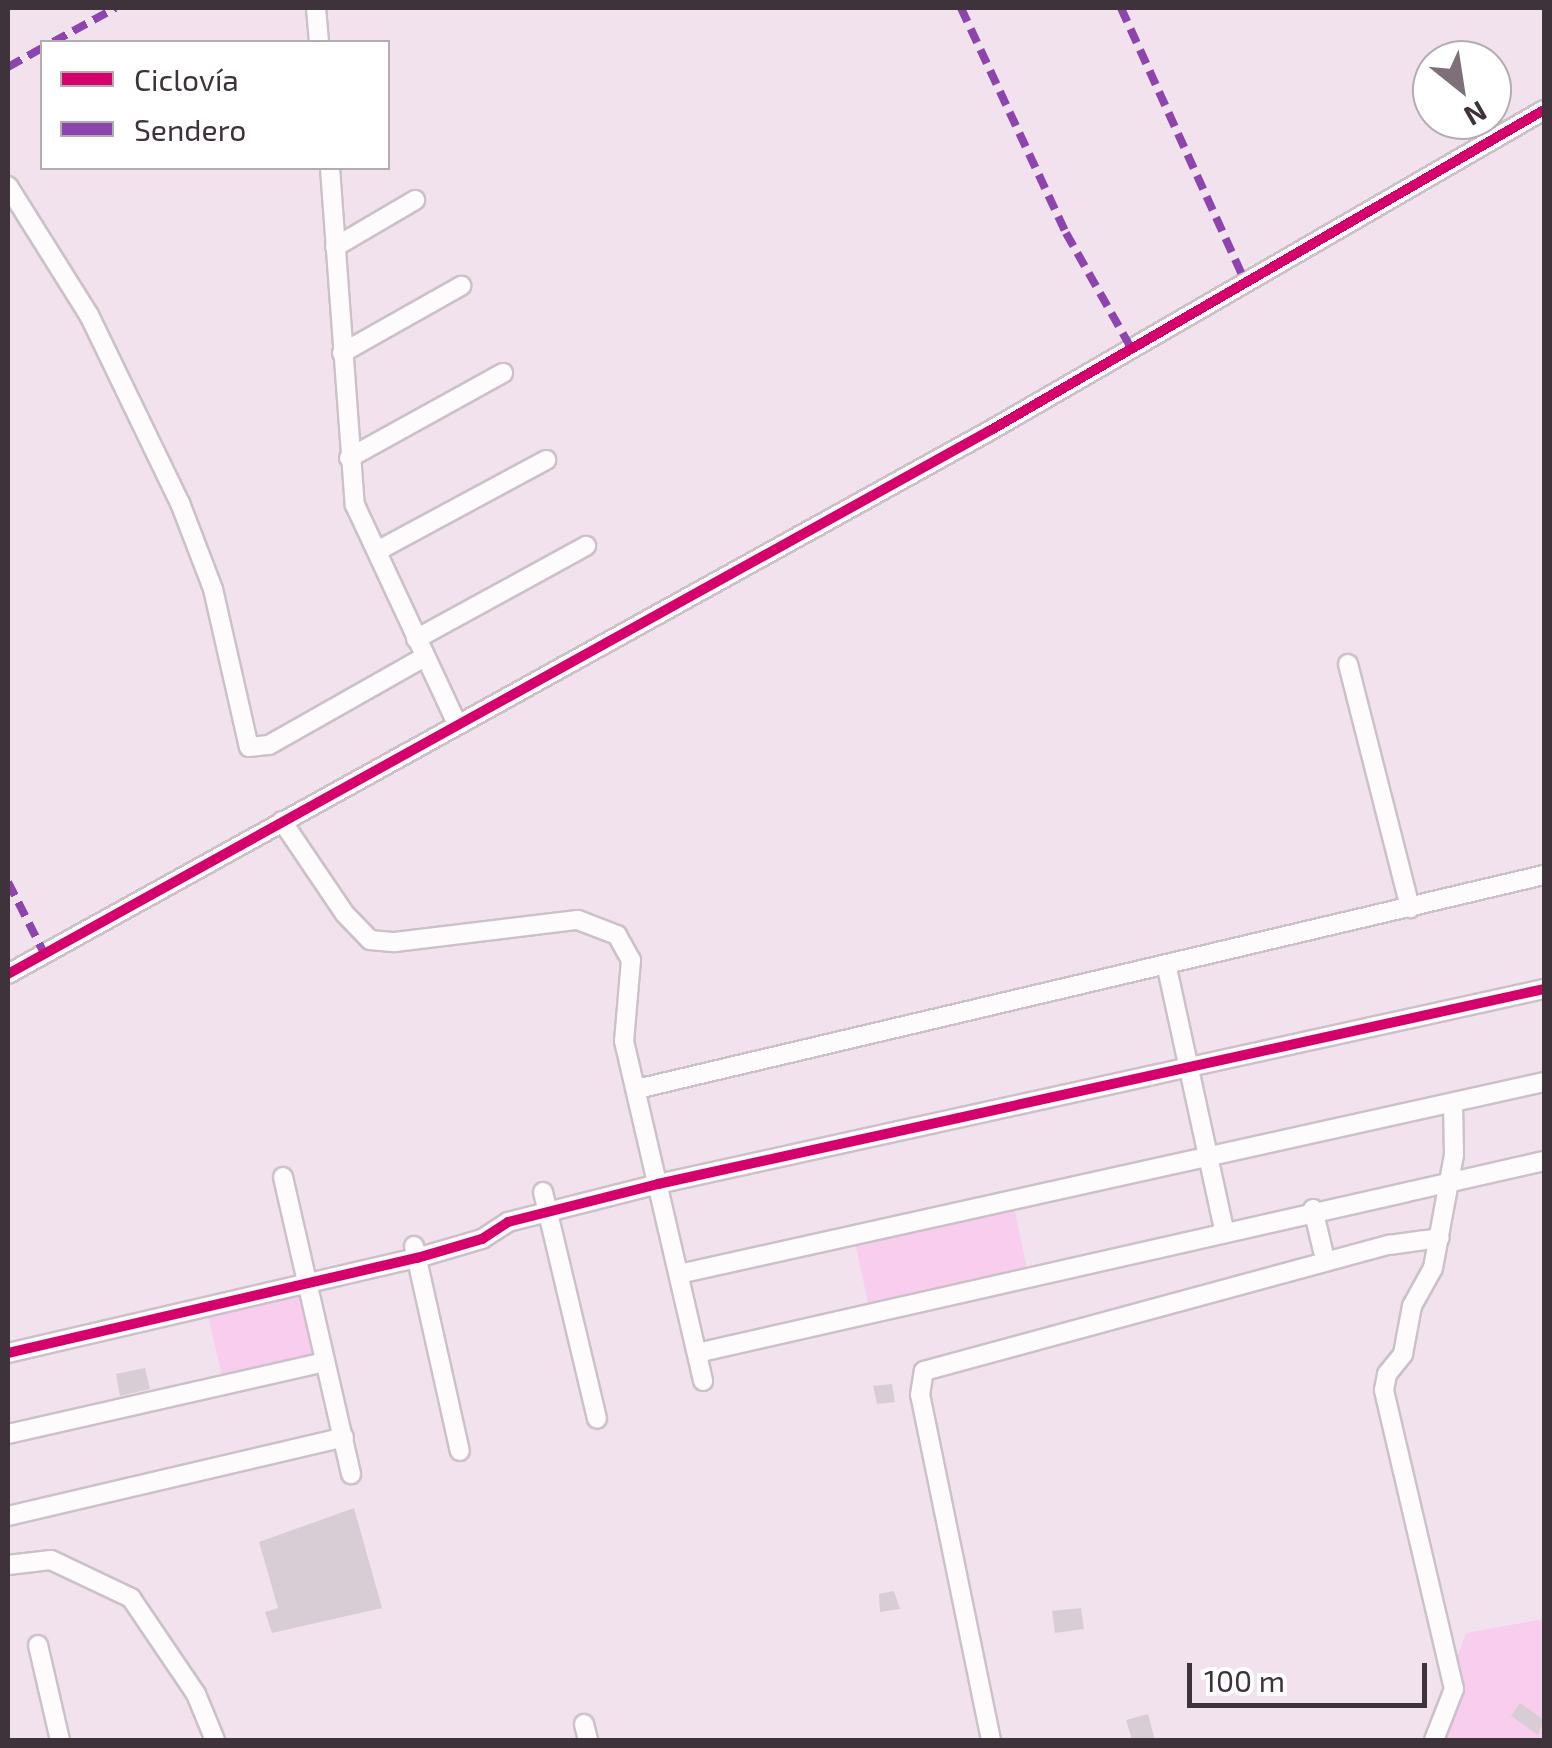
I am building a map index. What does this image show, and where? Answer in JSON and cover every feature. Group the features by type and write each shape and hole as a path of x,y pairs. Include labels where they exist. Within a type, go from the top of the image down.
{"street":[{"path":"316,8 319,40"},
{"path":"8,974 991,430 1544,110"},
{"path":"330,170 355,505 379,550 423,658 458,724"},
{"path":"8,186 89,314 180,503 213,589 249,747 270,744 423,658"},
{"path":"335,247 415,200"},
{"path":"342,353 461,286"},
{"path":"350,458 502,374"},
{"path":"379,550 546,460"},
{"path":"416,639 586,546"},
{"path":"1348,664 1410,908"},
{"path":"282,821 346,914 370,940 395,942 578,920 617,935 632,960 624,1041 703,1381"},
{"path":"636,1089 1167,968 1544,876"},
{"path":"1167,968 1224,1230"},
{"path":"8,1354 306,1284 548,1212 658,1184 1191,1070 1544,988"},
{"path":"679,1274 1210,1161 1544,1082"},
{"path":"1434,1740 1454,1689 1384,1390 1386,1374 1403,1354 1412,1306 1433,1268 1456,1125 1453,1104"},
{"path":"697,1354 1312,1209 1544,1161"},
{"path":"283,1178 351,1474"},
{"path":"543,1192 597,1419"},
{"path":"1312,1209 1323,1251"},
{"path":"991,1740 920,1395 924,1371 1389,1245 1440,1238"},
{"path":"416,1252 460,1451"},
{"path":"8,1434 325,1362"},
{"path":"8,1516 344,1437"},
{"path":"8,1565 51,1560 131,1598 196,1694 214,1740"},
{"path":"38,1645 60,1740"}],"shaded area":[{"path":"1014,1207 1027,1269 869,1307 855,1242"},
{"path":"302,1290 318,1357 223,1380 207,1312"},
{"path":"1544,1619 1544,1740 1442,1740 1444,1694 1466,1633"}],"building":[{"path":"145,1368 150,1389 120,1396 116,1374"},
{"path":"892,1384 895,1402 877,1404 873,1386"},
{"path":"354,1508 382,1608 272,1633 265,1612 278,1608 259,1542"},
{"path":"894,1591 900,1609 880,1612 879,1594"},
{"path":"1081,1608 1084,1629 1055,1633 1052,1611"},
{"path":"1520,1703 1544,1720 1538,1735 1511,1716"},
{"path":"1148,1714 1155,1740 1132,1740 1126,1720"}],"marked path":[{"path":"57,40 115,8"},
{"path":"961,8 1066,233 1130,346"},
{"path":"1121,8 1245,281"},
{"path":"8,67 40,49"},
{"path":"8,882 44,953"}],"cycle path":[{"path":"8,974 991,430 1544,110"},
{"path":"8,1353 417,1258 482,1239 508,1222 658,1184 1544,989"}]}
